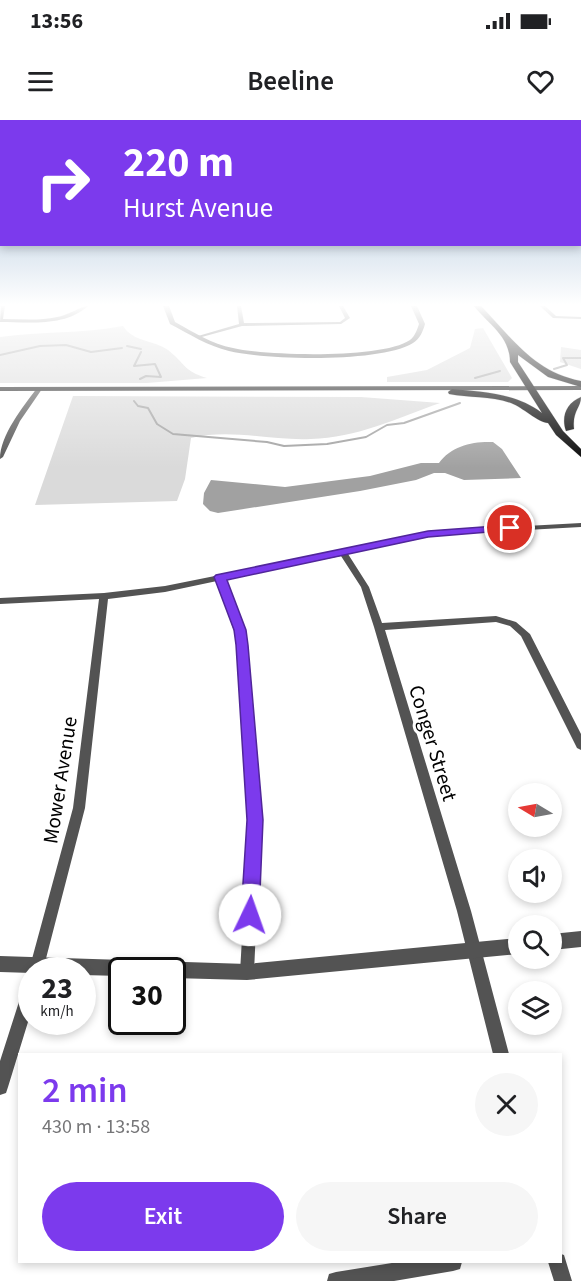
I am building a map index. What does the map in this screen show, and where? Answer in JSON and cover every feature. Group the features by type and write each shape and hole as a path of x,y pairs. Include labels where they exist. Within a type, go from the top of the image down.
{"main road":[{"path":"521,360 559,433"},
{"path":"527,360 541,373 581,386"},
{"path":"452,392 537,390 581,386"},
{"path":"423,388 497,396 518,402 538,412 579,452"},
{"path":"0,389 423,388 537,390 581,394"},
{"path":"537,390 569,429 579,452"},
{"path":"569,429 568,413 573,404 581,400"}],"street":[{"path":"0,457 17,421 39,389"},
{"path":"0,601 104,596 220,577 438,533 581,525"},
{"name":"Conger Street","path":"343,552 365,587 379,627 474,950 501,1053"},
{"path":"220,577 241,637 255,820 247,972"},
{"name":"Mower Avenue","path":"39,957 79,808 104,596"},
{"path":"379,627 494,619 515,625 525,634 581,745"},
{"path":"562,941 581,939"},
{"path":"96,969 247,972 508,947"},
{"path":"0,964 18,966"},
{"path":"0,1087 18,1028"},
{"path":"336,1281 447,1263"},
{"path":"557,1263 562,1281"}],"shaded area":[{"path":"0,360 180,360 189,369 207,378 147,383 0,383"},
{"path":"446,360 502,360 512,378 508,382 387,382 387,377 427,370"},
{"path":"560,360 581,360 581,369"},
{"path":"73,396 361,397 440,403 361,431 328,438 296,439 221,434 191,438 185,479 177,501 35,505"},
{"path":"478,442 493,442 502,449 521,478 464,480 445,473 434,473 416,480 360,491 218,513 210,511 203,504 204,493 211,480 285,487 370,476 421,463 439,463 450,452 463,446"}],"waterway":[{"path":"137,360 134,366 155,364 161,377 146,376 140,379"},
{"path":"554,369 567,365 564,360"},
{"path":"475,378 500,371"},
{"path":"134,401 138,406 148,408 157,424 173,434 267,442 284,446 327,444 366,437 387,425 404,423 460,403"}],"route":[{"path":"250,915 255,820 242,645 240,630 220,577 428,534 510,528"}]}
